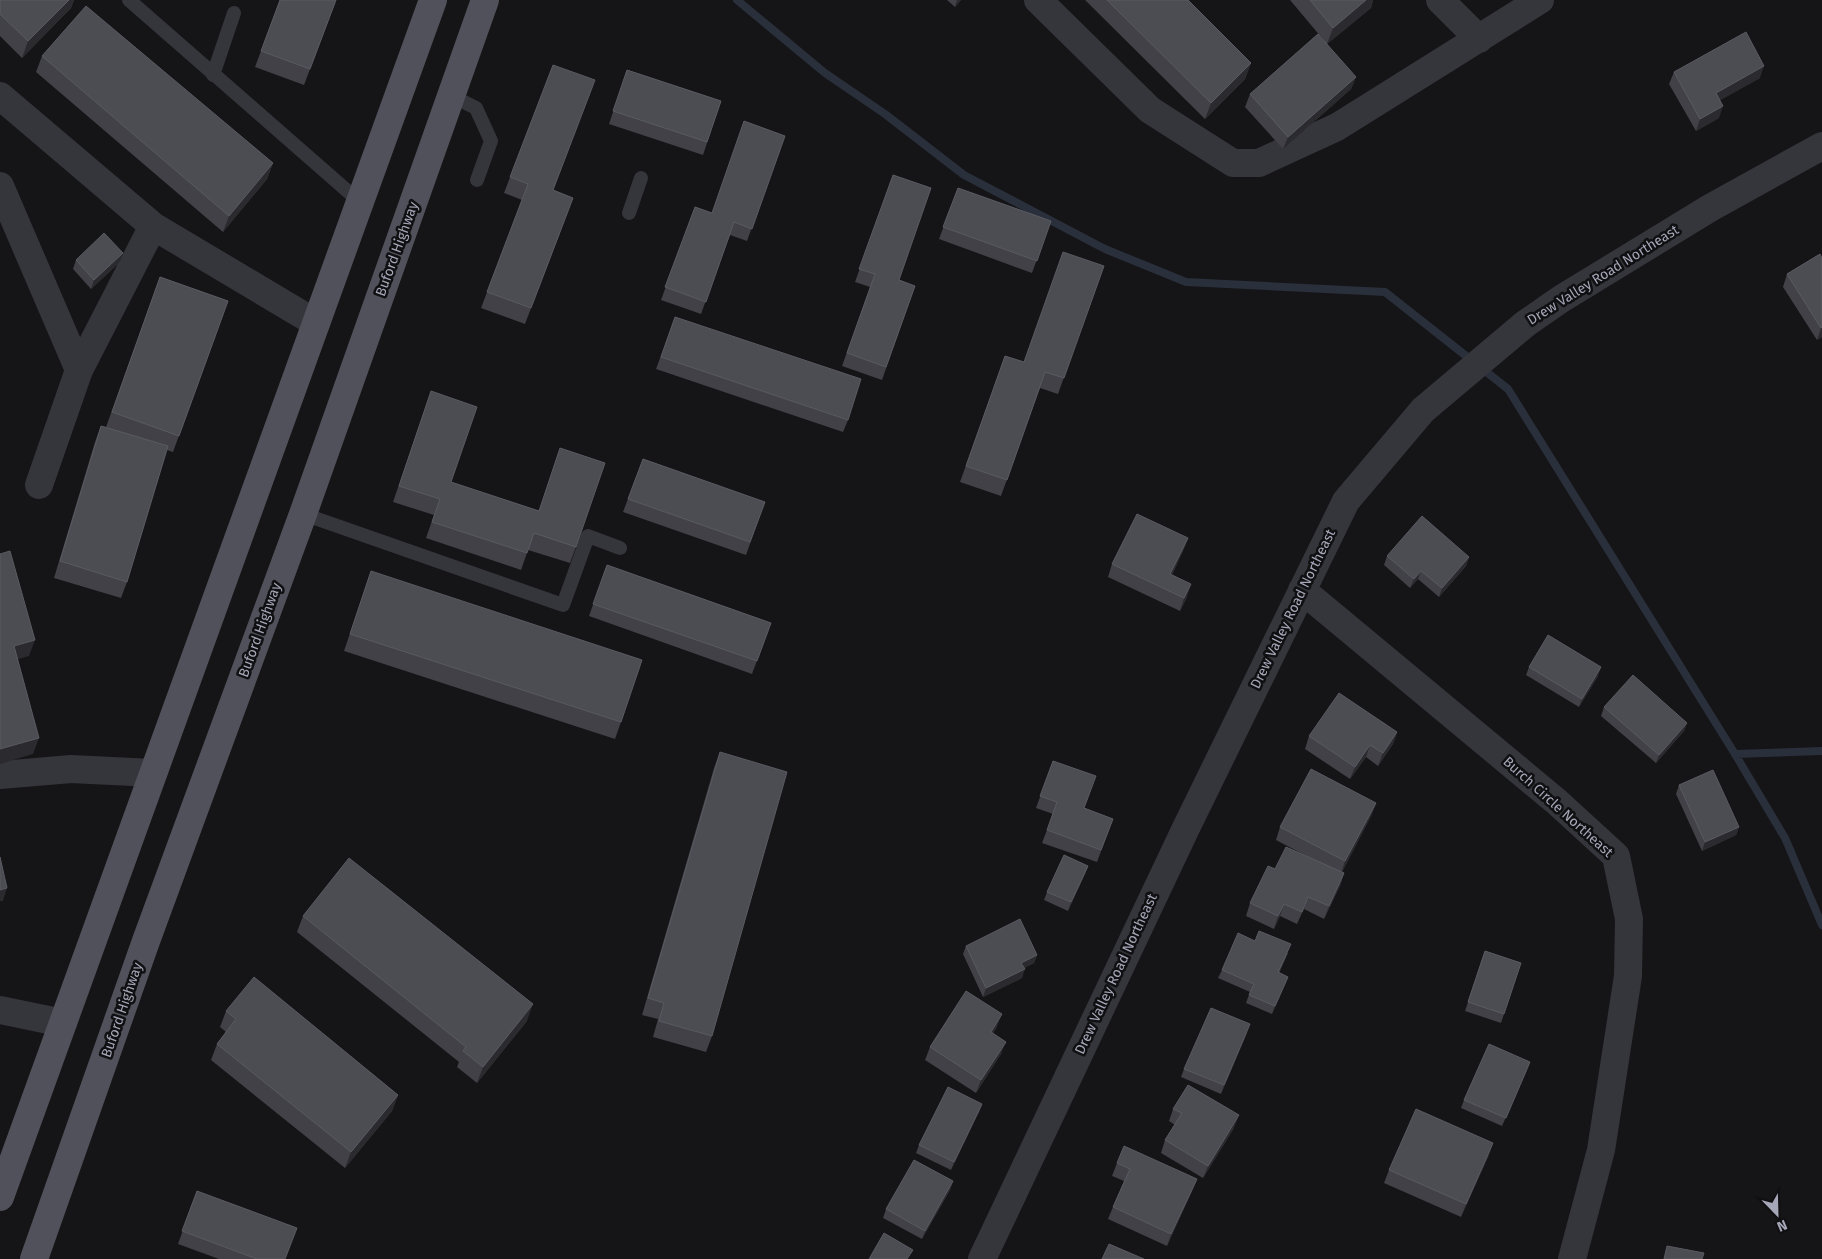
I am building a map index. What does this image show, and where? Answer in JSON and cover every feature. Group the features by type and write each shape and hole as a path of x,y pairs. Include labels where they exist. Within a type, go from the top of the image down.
{"main road":[{"path":"1,1189 63,1023 433,0"},
{"name":"Buford Highway","path":"34,1259 146,942 303,514 484,0"}],"street":[{"path":"1038,0 1150,110 1233,163 1259,163 1337,127 1479,40 1540,0"},
{"path":"1440,0 1479,40"},
{"path":"0,96 153,226 316,323"},
{"name":"Drew Valley Road Northeast","path":"982,1259 1140,924 1346,501 1423,410 1525,324 1561,299 1710,208 1822,146"},
{"path":"0,186 79,370"},
{"path":"39,485 79,370 153,226"},
{"name":"Burch Circle Northeast","path":"1302,590 1557,802 1616,856 1629,919 1628,976 1601,1150 1572,1259"},
{"path":"0,775 70,769 153,773"},
{"path":"0,1010 63,1023"}],"lane":[{"path":"129,0 360,202"},
{"path":"213,75 234,13"},
{"path":"450,95 476,108 491,141 478,180"},
{"path":"629,213 641,178"},
{"path":"303,514 563,605 588,536 620,548"}],"building":[{"path":"0,0 69,0 28,41 0,14"},
{"path":"280,0 336,0 310,69 261,51"},
{"path":"1107,0 1188,0 1251,63 1211,103"},
{"path":"1310,0 1366,0 1333,28"},
{"path":"86,6 273,163 229,216 42,56"},
{"path":"1746,32 1764,66 1716,93 1723,106 1700,119 1674,72"},
{"path":"1318,34 1356,77 1288,137 1250,94"},
{"path":"553,65 595,80 553,190 573,198 531,308 487,292 528,184 510,177"},
{"path":"627,70 721,101 707,142 613,111"},
{"path":"744,121 785,136 752,229 734,222 706,302 665,287 695,207 712,213"},
{"path":"893,175 931,188 899,280 915,286 886,367 847,353 875,274 859,269"},
{"path":"958,188 1051,221 1037,261 943,227"},
{"path":"104,233 123,253 94,280 76,260"},
{"path":"1063,252 1104,266 1064,378 1045,372 1007,480 966,466 1005,356 1024,362"},
{"path":"1820,254 1822,258 1821,328 1787,274"},
{"path":"160,277 228,301 179,436 112,412"},
{"path":"675,317 861,379 848,420 661,357"},
{"path":"431,391 477,407 451,482 539,511 560,448 605,463 576,547 534,533 527,553 432,522 440,499 399,486"},
{"path":"101,426 168,446 127,582 60,561"},
{"path":"643,459 765,502 750,542 628,499"},
{"path":"1137,514 1188,538 1170,574 1191,584 1184,598 1112,564"},
{"path":"1422,516 1469,557 1442,588 1421,571 1414,579 1387,556"},
{"path":"10,551 35,640 14,646 39,738 0,749 0,554"},
{"path":"607,565 771,623 757,661 593,604"},
{"path":"371,571 642,660 621,722 350,634"},
{"path":"1548,635 1601,667 1582,699 1529,667"},
{"path":"1633,675 1687,723 1659,755 1604,707"},
{"path":"1339,693 1397,732 1383,753 1370,745 1355,767 1309,736"},
{"path":"720,752 787,772 712,1036 659,1021 664,1003 648,998"},
{"path":"1053,761 1096,776 1084,808 1113,819 1101,850 1047,830 1057,802 1040,796"},
{"path":"1311,769 1376,803 1345,861 1280,827"},
{"path":"1713,770 1739,827 1705,842 1679,785"},
{"path":"1286,847 1344,873 1329,906 1308,897 1302,912 1284,904 1278,916 1250,903 1268,866 1275,869"},
{"path":"1064,855 1088,866 1071,902 1047,892"},
{"path":"0,857 7,888 0,890"},
{"path":"349,858 533,1004 483,1067 463,1051 466,1047 303,916"},
{"path":"1020,919 1037,955 1021,963 1025,969 986,988 966,946"},
{"path":"1259,931 1291,944 1278,972 1288,977 1275,1006 1249,995 1254,984 1222,970 1238,933 1255,941"},
{"path":"1485,951 1521,963 1504,1014 1468,1002"},
{"path":"254,977 398,1095 351,1152 217,1044 236,1019 226,1011"},
{"path":"966,991 1002,1014 991,1032 1006,1042 981,1080 930,1047"},
{"path":"1211,1008 1250,1024 1224,1085 1184,1069"},
{"path":"1489,1044 1530,1062 1506,1118 1464,1100"},
{"path":"1188,1085 1239,1115 1208,1166 1165,1140 1182,1113 1173,1109"},
{"path":"948,1087 982,1104 954,1162 919,1145"},
{"path":"1416,1109 1493,1143 1466,1204 1389,1170"},
{"path":"1124,1146 1197,1179 1171,1234 1113,1207 1130,1169 1117,1163"},
{"path":"914,1160 953,1181 925,1231 886,1209"},
{"path":"197,1191 297,1228 285,1259 257,1259 182,1231"},
{"path":"884,1233 913,1250 907,1259 869,1259"},
{"path":"1109,1244 1144,1259 1102,1259"},
{"path":"1667,1246 1704,1253 1702,1259 1664,1259"}],"waterway":[{"path":"737,0 825,73 885,114 964,175 1105,249 1186,282 1385,292 1508,389 1735,754 1785,838 1822,925"},
{"path":"1735,754 1822,751"}]}
